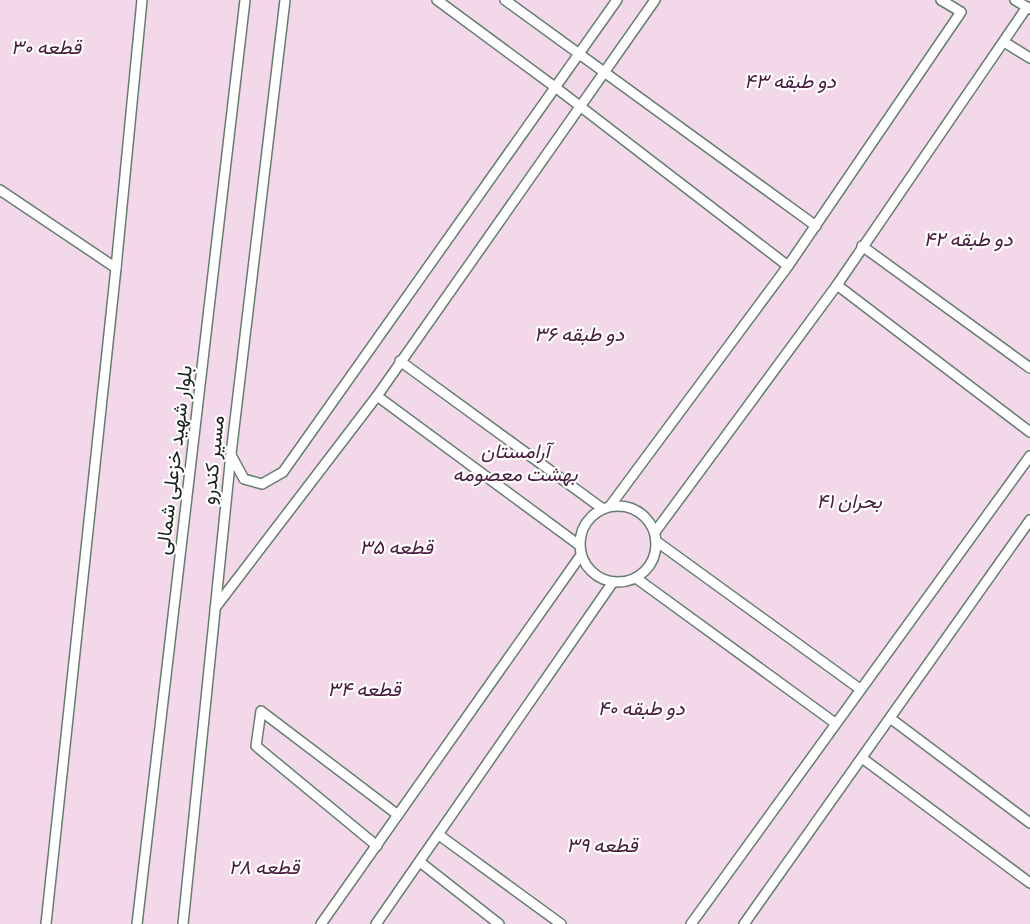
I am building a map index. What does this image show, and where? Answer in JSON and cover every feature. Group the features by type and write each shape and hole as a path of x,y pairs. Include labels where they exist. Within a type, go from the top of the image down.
{"lane":[{"path":"46,924 116,268 142,0"},
{"name":"بلوار شهید خزعلی شمالی","path":"137,924 245,0"},
{"name":"مسیر کندرو","path":"183,924 231,454 285,0"},
{"path":"437,0 555,87 788,266"},
{"path":"505,0 816,226"},
{"path":"231,454 244,479 262,484 283,472 617,0"},
{"path":"214,610 377,396 655,0"},
{"path":"321,924 580,550 582,530 591,517 607,507 788,266 961,12 941,0"},
{"path":"377,396 580,550 588,568 599,578 614,582 636,578 652,563 656,537 837,285 1029,8 1015,0"},
{"path":"1004,42 1030,58"},
{"path":"0,190 116,268"},
{"path":"862,246 1030,368"},
{"path":"837,285 1030,432"},
{"path":"400,361 607,507 629,507 645,516 656,537 860,689"},
{"path":"691,924 1030,456"},
{"path":"744,924 1030,520"},
{"path":"636,578 835,723"},
{"path":"376,924 614,582"},
{"path":"377,846 256,746 261,711 398,815"},
{"path":"890,718 1030,822"},
{"path":"862,758 1030,883"},
{"path":"439,835 561,924"},
{"path":"420,862 499,924"}],"green space":[{"name":"آرامستان بهشت معصومه","path":"0,0 1030,0 1030,924 0,924"}],"park label":[{"name":"قطعه ۳۰","path":"46,46"},
{"name":"۴۳ دو طبقه","path":"790,80"},
{"name":"۴۲ دو طبقه","path":"968,238"},
{"name":"۳۶ دو طبقه","path":"579,333"},
{"name":"۴۱ بحران","path":"849,500"},
{"name":"قطعه ۳۵","path":"396,546"},
{"name":"قطعه ۳۴","path":"364,688"},
{"name":"۴۰ دو طبقه","path":"641,707"},
{"name":"قطعه ۳۹","path":"602,844"},
{"name":"قطعه ۲۸","path":"264,866"}]}
